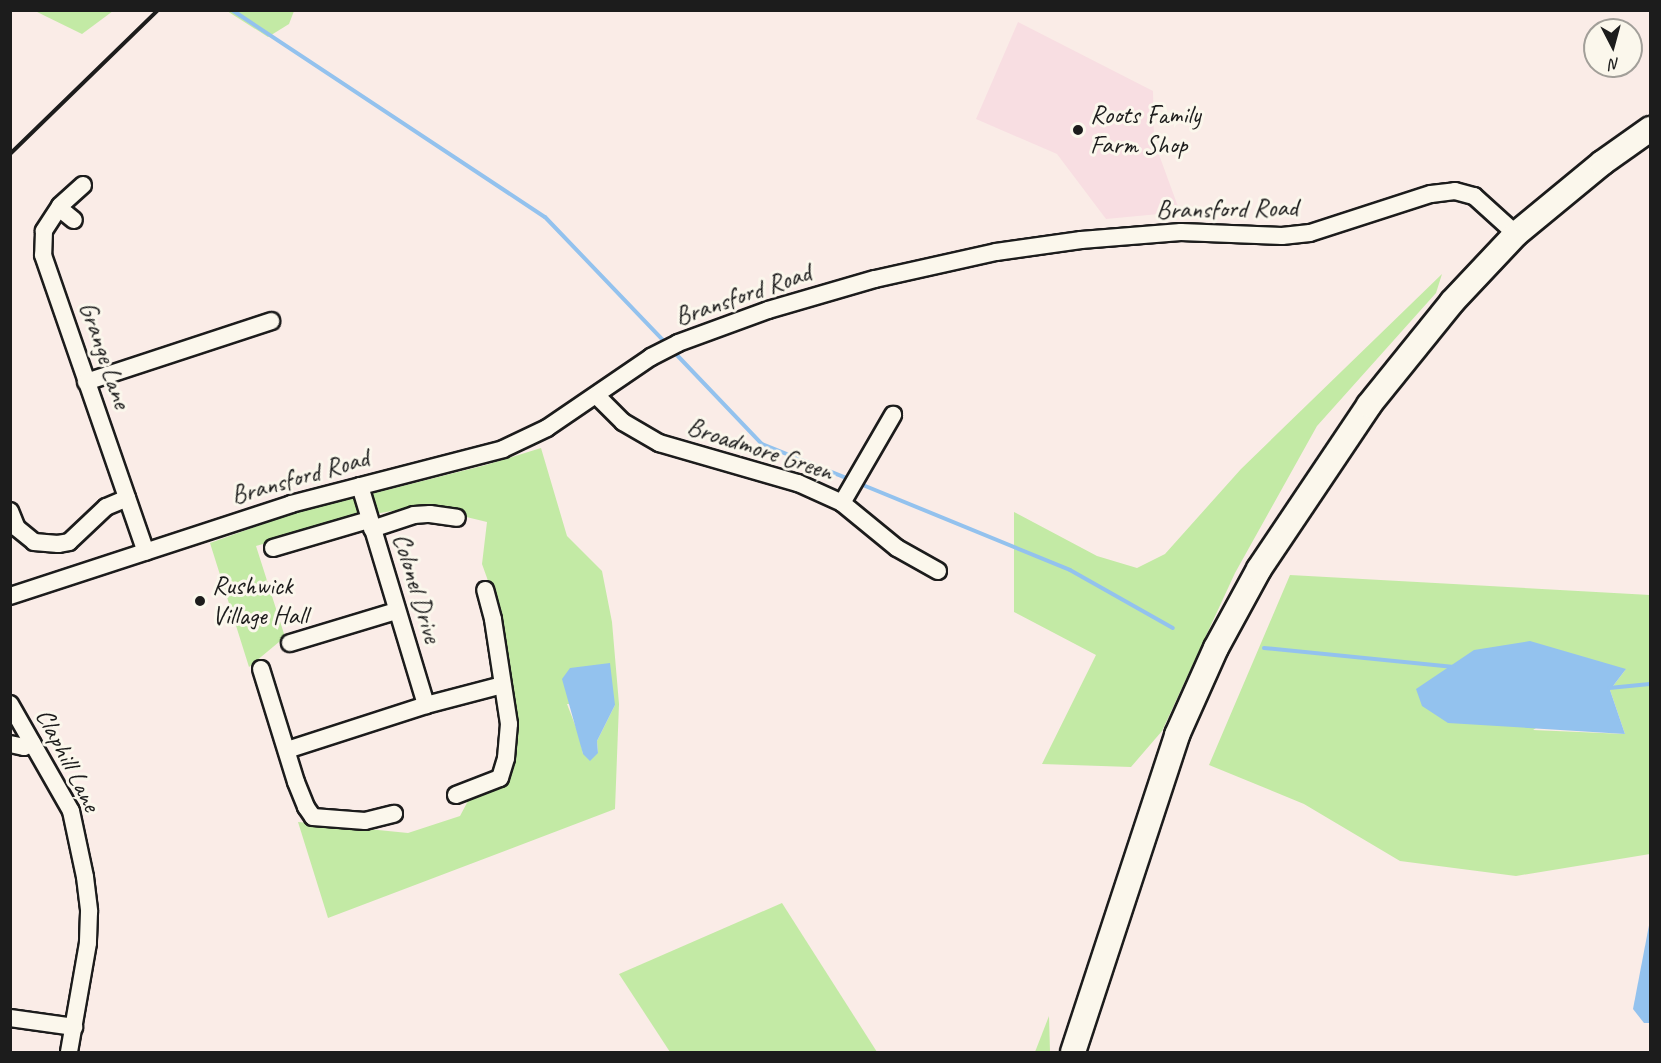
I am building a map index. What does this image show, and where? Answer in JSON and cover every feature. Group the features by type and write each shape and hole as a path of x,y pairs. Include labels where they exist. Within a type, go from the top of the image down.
{"highway":[{"path":"1073,1053 1177,735 1216,648 1259,569 1369,405 1452,302 1515,234 1602,163 1650,129"}],"street":[{"name":"Grange Lane","path":"83,185 59,208 44,231 43,255 146,552"},
{"name":"Bransford Road","path":"10,596 291,504 511,446 527,440 597,396 651,357 720,326 875,279 996,252 1081,240 1180,232 1282,236 1310,233 1431,194 1455,191 1474,196 1515,234"},
{"path":"59,208 74,220"},
{"path":"86,382 271,321"},
{"name":"Broadmore Green","path":"597,396 623,422 659,443 798,483 842,502 897,548 938,571"},
{"path":"842,502 893,415"},
{"name":"Colonel Drive","path":"360,486 426,705"},
{"path":"10,511 17,528 34,542 58,544 69,542 106,507 128,498"},
{"path":"273,548 414,515 430,514 457,518"},
{"path":"456,795 500,778 506,758 508,716 497,655 494,619 485,590"},
{"path":"290,644 396,611"},
{"path":"261,669 296,782 306,807 313,817 365,821 394,814"},
{"path":"286,750 426,705 502,685"},
{"name":"Claphill Lane","path":"10,704 71,811 85,877 89,912 88,943 69,1053"},
{"path":"10,744 24,747 32,743"},
{"path":"10,1018 74,1027"}],"shaded area":[{"name":"Roots Family Farm Shop","path":"1018,22 1153,91 1154,141 1180,212 1106,219 1057,154 976,119"}],"green space":[{"path":"113,10 82,34 35,11"},
{"path":"227,11 294,11 289,24 268,37"},
{"path":"1442,274 1436,293 1317,426 1235,573 1162,731 1131,767 1042,764 1096,655 1014,612 1014,512 1097,556 1137,568 1165,554 1241,469"},
{"path":"541,448 567,536 602,571 612,622 619,704 615,809 328,918 298,822 408,833 460,816 469,799 507,784 516,712 497,606 482,564 487,522 421,506 357,517 256,546 285,637 249,667 210,543 291,514 486,465","holes":["567,704 615,705 597,741 598,753 583,754 579,735"]},
{"path":"1290,575 1650,595 1650,854 1516,876 1400,861 1304,804 1209,765","holes":["1626,669 1610,690 1625,734 1533,730"]},
{"path":"782,903 877,1052 670,1052 619,974"},
{"path":"1049,1016 1050,1052 1035,1052"}],"water":[{"path":"1530,641 1626,669 1610,690 1625,734 1448,723 1422,706 1416,689 1474,650"},
{"path":"610,663 615,705 597,741 598,753 590,761 583,754 562,679 570,668"},
{"path":"1650,920 1650,1023 1644,1023 1633,1009"}],"waterway":[{"path":"232,10 545,217 667,344"},
{"path":"674,352 762,444 851,480"},
{"path":"858,483 1070,570 1173,628"},
{"path":"1264,648 1454,667"},
{"path":"1609,688 1650,684"}],"railway":[{"path":"10,154 158,10"}],"place":[{"name":"Roots Family Farm Shop","path":"1078,130"},
{"name":"Rushwick Village Hall","path":"200,601"}]}
